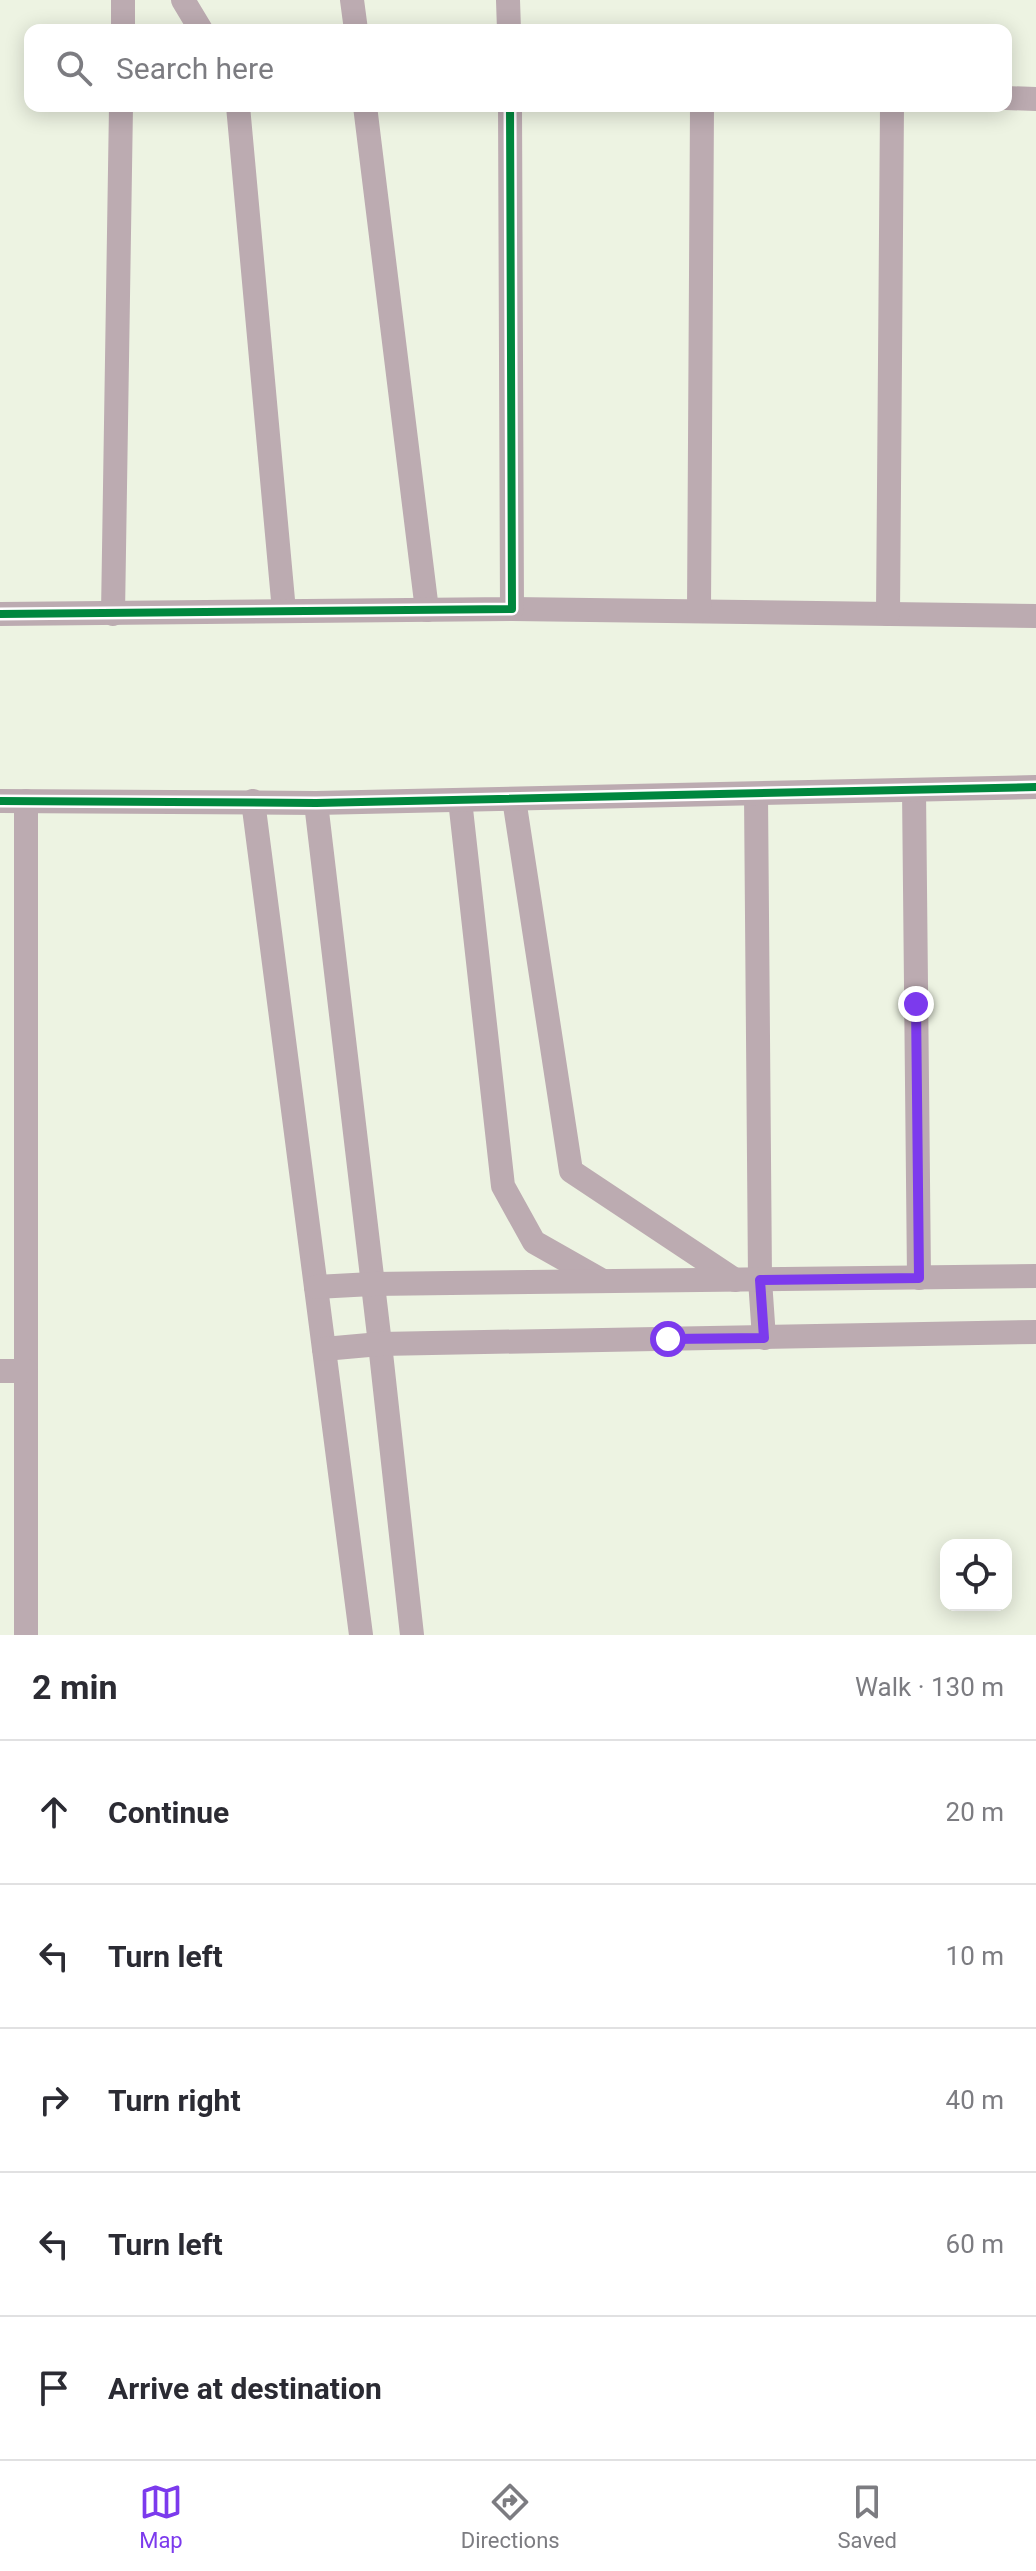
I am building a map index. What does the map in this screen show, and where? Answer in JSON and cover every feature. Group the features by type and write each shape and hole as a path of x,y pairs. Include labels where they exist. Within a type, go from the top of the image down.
{"street":[{"path":"123,0 123,24"},
{"path":"183,0 197,24"},
{"path":"352,0 355,24"},
{"path":"508,0 509,24"},
{"path":"1012,98 1036,99"},
{"path":"113,614 121,112"},
{"path":"239,112 284,611"},
{"path":"366,112 427,610"},
{"path":"510,112 512,609"},
{"path":"699,611 702,112"},
{"path":"888,614 892,112"},
{"path":"0,614 512,609 1036,616"},
{"path":"0,801 316,803 1036,787"},
{"path":"914,790 919,1278"},
{"path":"756,794 760,1280 764,1338"},
{"path":"514,799 571,1171 735,1280"},
{"path":"460,800 503,1186 534,1242 604,1282"},
{"path":"26,801 26,1635"},
{"path":"253,801 361,1635"},
{"path":"316,803 412,1635"},
{"path":"316,1287 1036,1276"},
{"path":"324,1349 380,1344 1036,1332"},
{"path":"0,1371 26,1371"}],"cycle path":[{"path":"0,614 512,609 510,112"},
{"path":"0,801 316,803 1036,787"}],"route":[{"path":"668,1339 764,1338 760,1280 919,1278 916,1004"}]}
